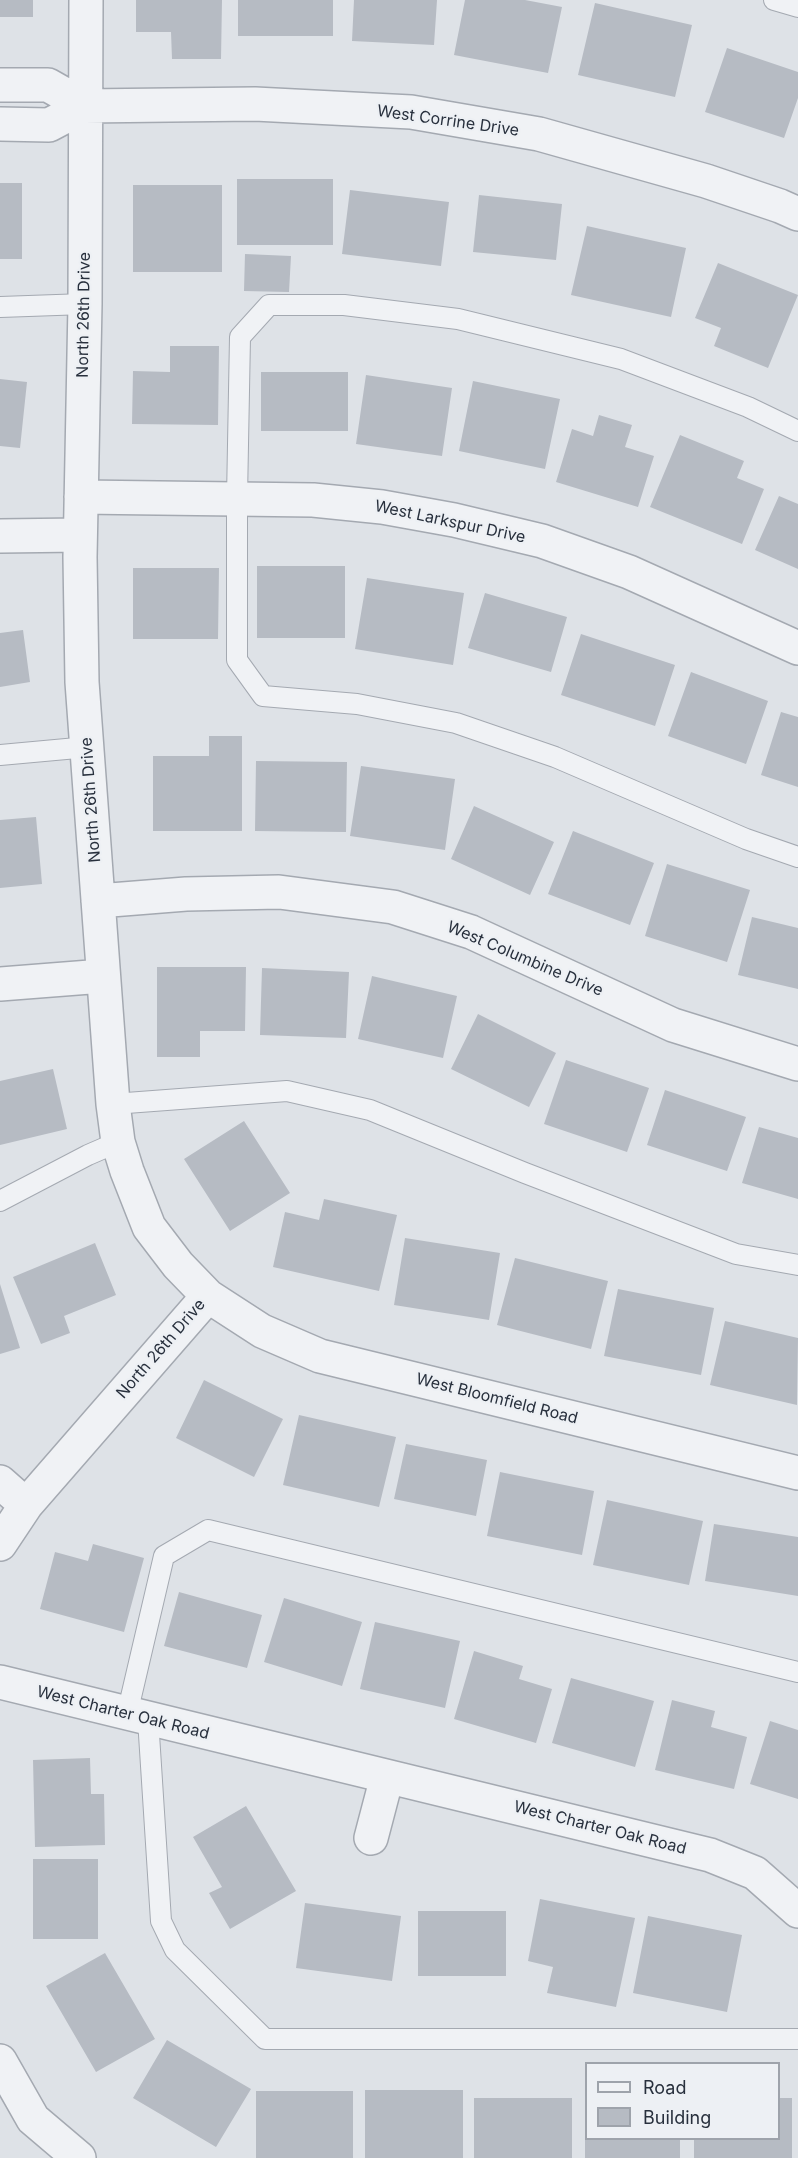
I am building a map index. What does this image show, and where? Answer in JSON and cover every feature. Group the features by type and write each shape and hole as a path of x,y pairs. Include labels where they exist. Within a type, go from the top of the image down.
{"street":[{"name":"North 26th Drive","path":"0,1544 26,1505 208,1296 178,1266 148,1227 118,1142 113,1104 82,682 80,535 85,304 86,0"},
{"name":"West Corrine Drive","path":"0,85 48,86 85,106"},
{"name":"West Corrine Drive","path":"0,124 49,125 85,106 255,105 411,112 539,134 706,181 798,214"},
{"name":"West Larkspur Drive","path":"81,497 313,500 382,507 454,520 542,542 629,572 798,648"},
{"path":"0,536 80,535"},
{"name":"West Columbine Drive","path":"98,901 186,894 279,892 393,907 471,932 673,1025 798,1064"},
{"path":"0,984 103,976"},
{"name":"West Bloomfield Road","path":"208,1296 262,1331 320,1356 798,1473"},
{"path":"0,1482 26,1505"},
{"name":"West Charter Oak Road","path":"0,1682 710,1855 755,1873 798,1911"},
{"path":"371,1838 387,1777"},
{"path":"0,2061 33,2119 68,2155"}],"lane":[{"path":"774,0 798,7"},
{"path":"0,307 85,304"},
{"path":"798,431 748,407 621,359 458,319 344,305 269,305 240,337 237,660 263,696 357,704 456,723 555,757 746,839 798,857"},
{"path":"0,755 88,747"},
{"path":"113,1104 287,1091 370,1110 525,1173 736,1254 798,1265"},
{"path":"0,1201 118,1142"},
{"path":"798,1672 208,1530 164,1556 138,1716 161,1921 175,1950 265,2039 798,2039"}],"building":[{"path":"0,0 33,0 33,17 0,17"},
{"path":"136,0 222,0 221,59 172,59 171,32 136,32"},
{"path":"238,0 333,0 333,36 238,36"},
{"path":"354,0 437,0 434,45 352,41"},
{"path":"465,0 525,0 562,7 548,73 454,55"},
{"path":"595,3 692,25 675,97 578,75"},
{"path":"727,48 798,72 798,98 784,138 705,112"},
{"path":"237,179 333,179 333,245 237,245"},
{"path":"0,183 22,183 22,259 0,259"},
{"path":"133,185 222,185 222,272 133,272"},
{"path":"350,190 449,202 441,266 342,254"},
{"path":"479,195 562,204 556,260 473,252"},
{"path":"587,226 686,248 671,317 571,295"},
{"path":"245,254 291,256 289,292 244,291"},
{"path":"718,263 798,295 768,368 714,346 721,328 695,318"},
{"path":"170,346 219,346 218,425 132,424 133,371 170,372"},
{"path":"261,372 348,372 348,431 261,431"},
{"path":"366,375 452,388 442,456 356,444"},
{"path":"0,379 27,382 20,448 0,446"},
{"path":"473,381 560,399 545,469 459,451"},
{"path":"599,415 632,425 625,447 654,456 638,507 556,482 572,429 593,436"},
{"path":"680,435 744,461 737,478 764,489 742,544 650,507"},
{"path":"779,496 798,504 798,569 755,550"},
{"path":"257,566 345,566 345,638 257,638"},
{"path":"133,568 219,568 218,639 133,639"},
{"path":"367,578 464,593 453,665 355,649"},
{"path":"485,593 567,617 551,672 468,648"},
{"path":"23,630 30,682 0,687 0,633"},
{"path":"581,634 675,665 655,726 561,695"},
{"path":"691,672 768,701 746,764 668,736"},
{"path":"781,712 798,717 798,787 761,775"},
{"path":"209,736 242,736 242,831 153,831 153,756 209,756"},
{"path":"256,761 347,762 346,832 255,831"},
{"path":"361,766 455,779 445,850 350,836"},
{"path":"474,806 554,842 530,895 451,859"},
{"path":"36,817 42,884 0,888 0,820"},
{"path":"573,831 654,863 630,925 548,894"},
{"path":"667,864 750,890 727,962 645,936"},
{"path":"752,917 798,928 798,989 738,975"},
{"path":"157,967 246,967 245,1031 200,1031 200,1057 157,1057"},
{"path":"262,968 349,972 346,1038 260,1035"},
{"path":"372,976 457,996 443,1058 358,1039"},
{"path":"478,1014 556,1053 529,1107 451,1069"},
{"path":"566,1060 649,1088 627,1152 544,1124"},
{"path":"53,1069 67,1129 0,1145 0,1081"},
{"path":"665,1090 746,1117 727,1171 647,1145"},
{"path":"244,1121 290,1193 230,1231 184,1159"},
{"path":"759,1127 798,1138 798,1199 742,1183"},
{"path":"324,1199 397,1215 379,1291 273,1267 285,1212 319,1220"},
{"path":"405,1238 500,1253 489,1320 394,1305"},
{"path":"95,1243 116,1295 64,1316 70,1333 41,1344 13,1277"},
{"path":"515,1258 608,1281 591,1349 497,1325"},
{"path":"0,1284 20,1348 0,1354"},
{"path":"618,1289 714,1308 701,1375 604,1356"},
{"path":"725,1321 798,1338 797,1405 710,1385"},
{"path":"204,1380 283,1419 254,1477 176,1438"},
{"path":"299,1415 396,1437 379,1507 283,1485"},
{"path":"406,1444 487,1460 476,1516 394,1499"},
{"path":"500,1472 594,1491 582,1555 487,1536"},
{"path":"607,1500 703,1521 689,1585 593,1565"},
{"path":"714,1524 798,1537 798,1596 705,1581"},
{"path":"93,1544 144,1558 124,1632 40,1609 55,1552 88,1561"},
{"path":"179,1592 262,1615 247,1668 164,1646"},
{"path":"284,1598 362,1622 342,1686 264,1662"},
{"path":"375,1622 460,1641 445,1708 360,1689"},
{"path":"474,1651 523,1666 519,1679 552,1689 536,1743 454,1719"},
{"path":"571,1678 654,1701 635,1767 552,1743"},
{"path":"672,1700 715,1711 711,1727 747,1737 734,1789 655,1770"},
{"path":"770,1721 798,1730 798,1799 750,1784"},
{"path":"90,1758 91,1794 104,1794 105,1845 35,1847 33,1760"},
{"path":"246,1806 296,1891 230,1929 209,1893 222,1887 193,1837"},
{"path":"33,1859 98,1859 98,1939 33,1939"},
{"path":"540,1899 635,1918 616,2007 547,1993 553,1967 528,1961"},
{"path":"305,1903 401,1916 392,1981 296,1968"},
{"path":"418,1911 506,1911 506,1976 418,1976"},
{"path":"648,1916 742,1935 727,2012 633,1993"},
{"path":"105,1953 155,2039 96,2072 46,1986"},
{"path":"167,2040 251,2089 216,2147 133,2098"},
{"path":"365,2090 463,2090 463,2158 365,2158"},
{"path":"256,2091 353,2091 353,2158 256,2158"},
{"path":"474,2098 572,2098 572,2158 474,2158"},
{"path":"780,2098 792,2098 792,2158 694,2158 694,2140 780,2140"},
{"path":"585,2140 680,2140 680,2158 585,2158"}]}
